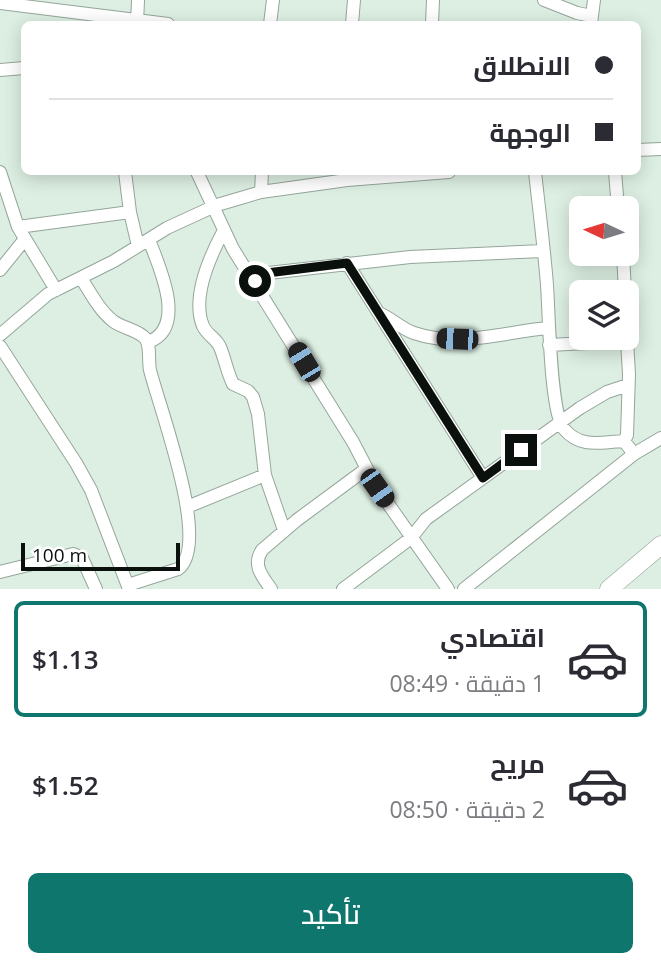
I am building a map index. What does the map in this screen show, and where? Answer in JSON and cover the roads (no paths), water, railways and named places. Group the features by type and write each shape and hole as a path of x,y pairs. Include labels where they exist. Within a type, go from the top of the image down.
{"main road":[{"path":"609,589 661,545"}],"street":[{"path":"137,21 138,0"},
{"path":"270,21 273,0"},
{"path":"352,21 354,0"},
{"path":"432,21 433,0"},
{"path":"544,0 591,20 594,0"},
{"path":"0,3 130,21"},
{"path":"0,70 21,68"},
{"path":"641,150 661,149"},
{"path":"0,172 18,227 56,290"},
{"path":"125,175 130,212 165,281 168,317 162,332 155,340 148,342"},
{"path":"198,175 223,230 353,442 366,469 447,589"},
{"path":"261,192 262,175"},
{"path":"0,335 56,290 177,223 212,207 261,192 346,176 366,175"},
{"path":"535,175 549,345 560,422 582,443 624,441"},
{"path":"615,175 617,196"},
{"path":"18,227 130,212"},
{"path":"223,230 206,273 200,297 201,320 205,330 217,341 233,384 248,391 253,397 258,414 265,475 284,530"},
{"path":"0,270 25,239"},
{"path":"251,275 436,255 543,251"},
{"path":"347,263 483,478"},
{"path":"0,345 91,490 129,587 178,569 187,561 191,536 187,507 150,370 148,342 142,335 110,318 80,278"},
{"path":"378,312 411,332 443,338 471,340 548,328"},
{"path":"549,345 569,344"},
{"path":"624,441 627,435 627,350"},
{"path":"343,589 411,538 426,519 560,422 591,400 628,385"},
{"path":"464,589 634,454 661,438"},
{"path":"624,441 634,454"},
{"path":"271,589 258,568 259,554 284,530 366,469"},
{"path":"187,507 265,475"},
{"path":"0,572 73,554 82,558 96,589"}]}
